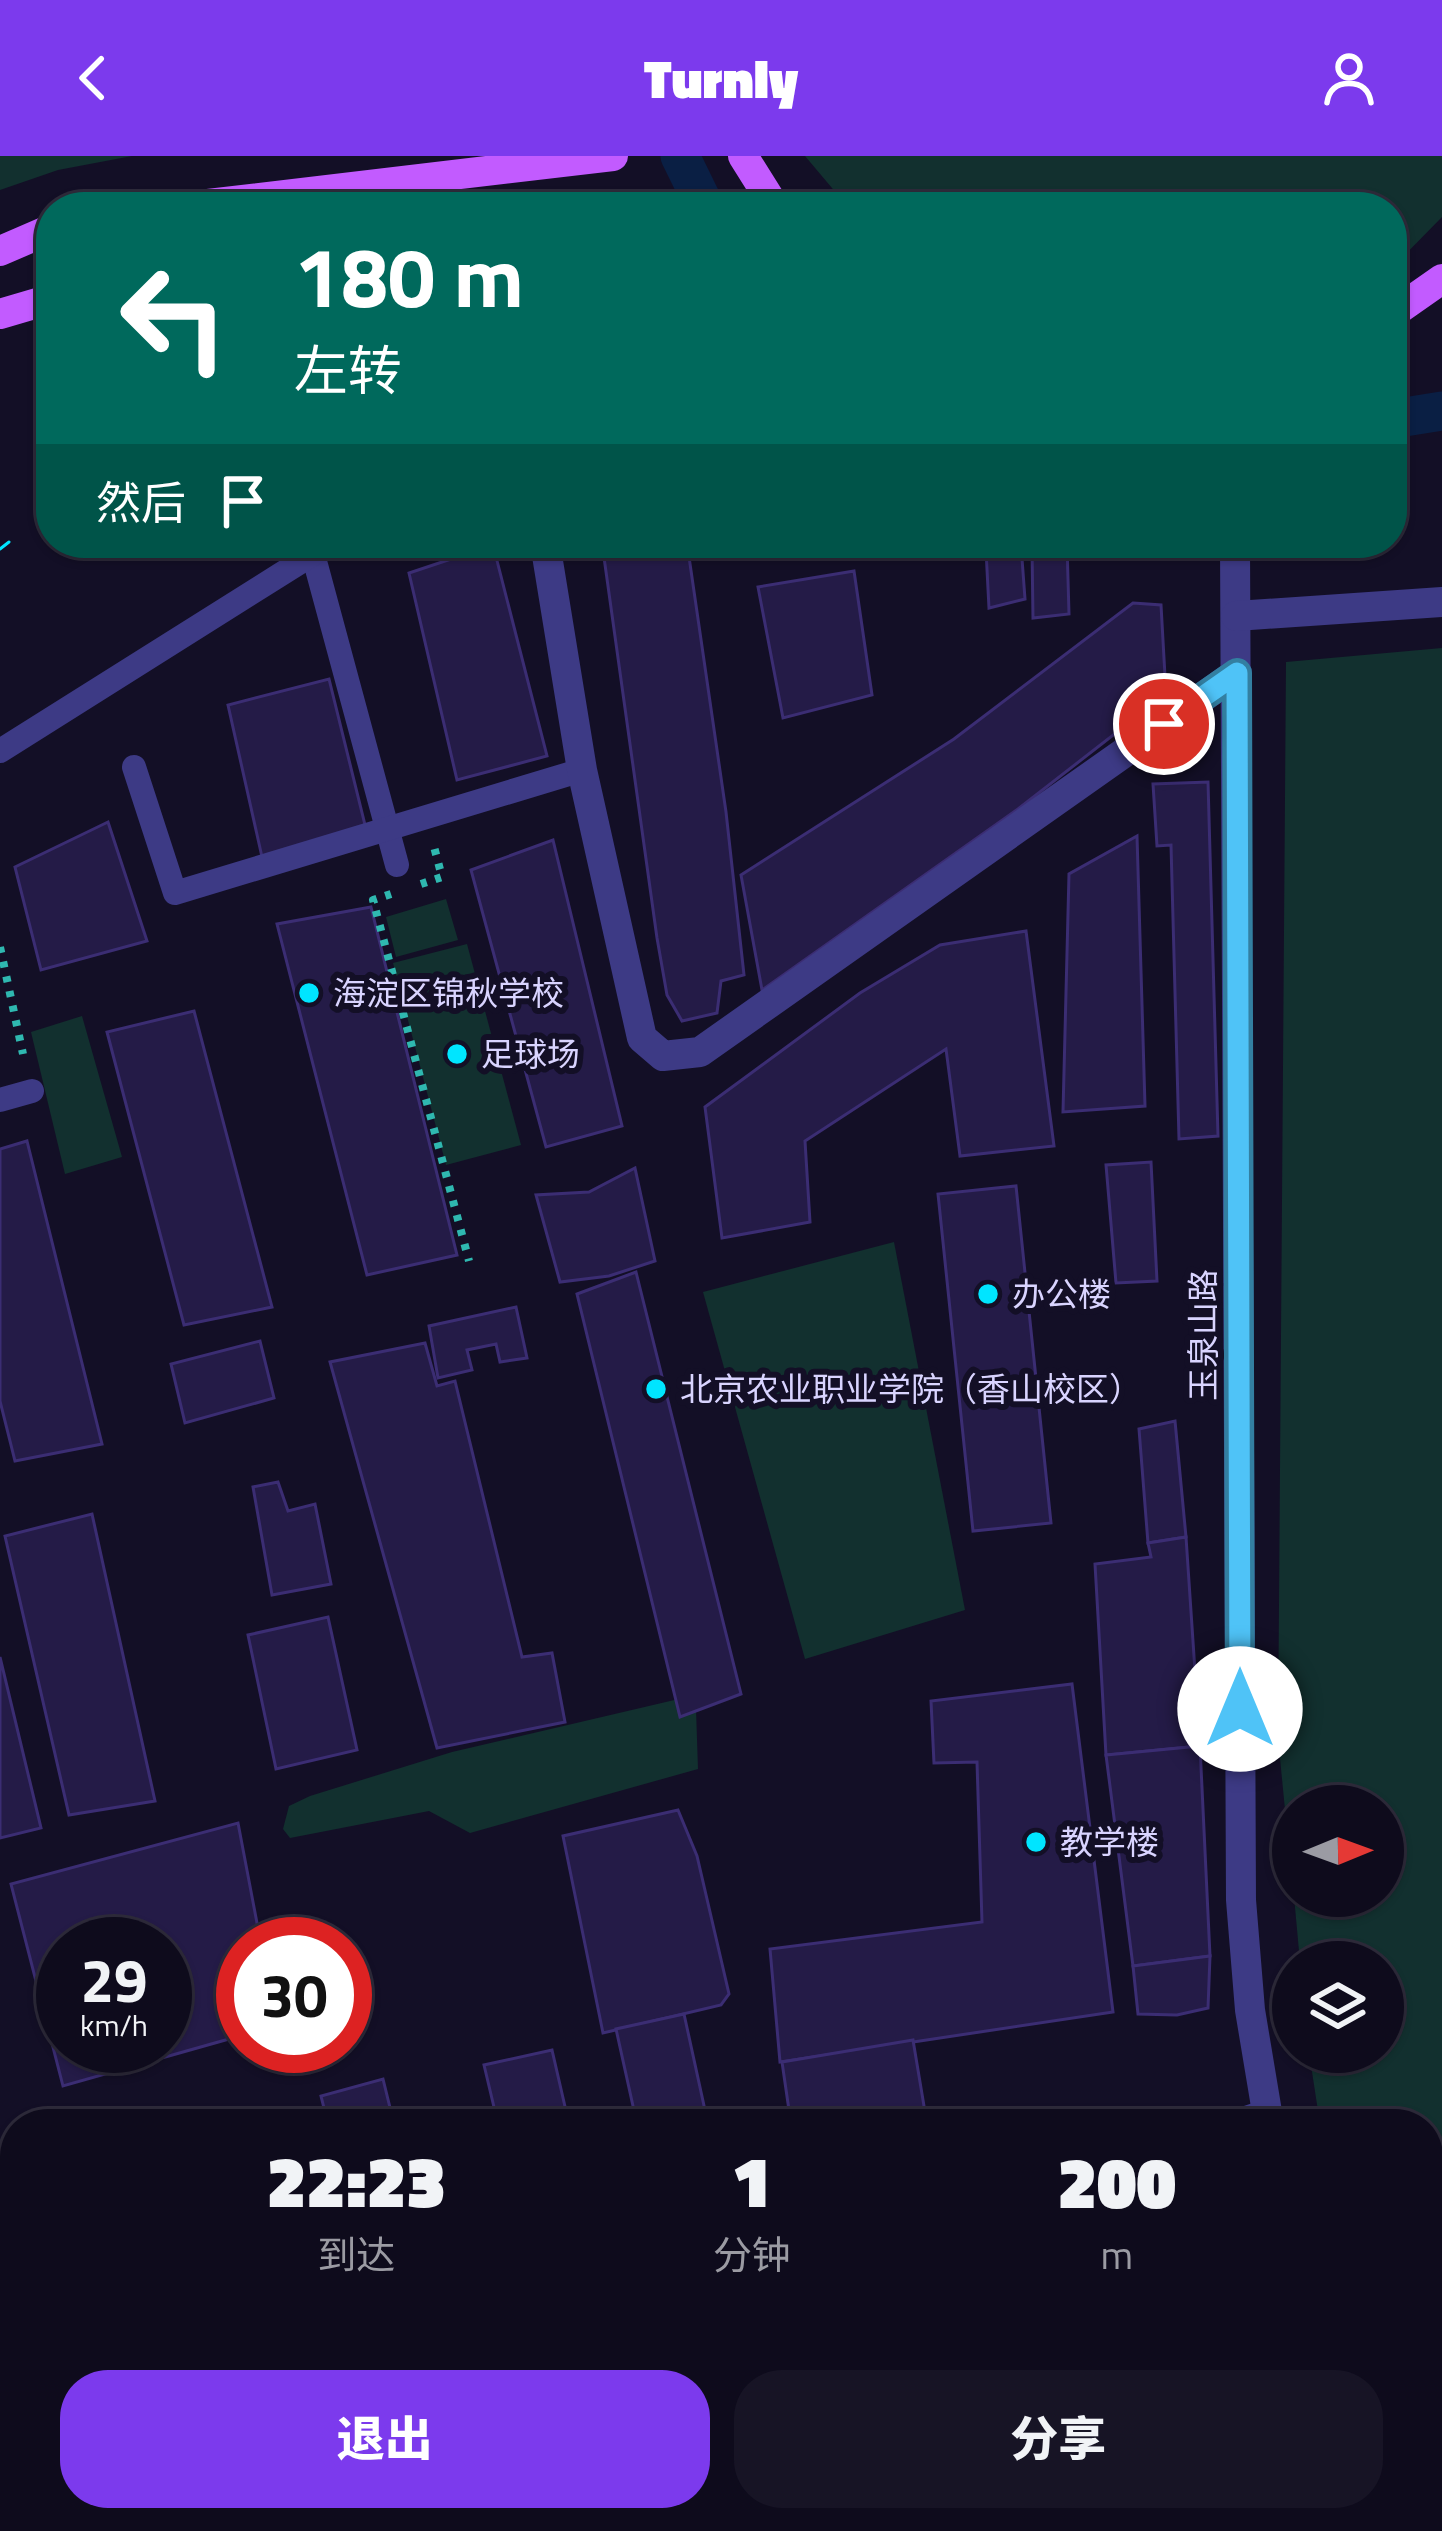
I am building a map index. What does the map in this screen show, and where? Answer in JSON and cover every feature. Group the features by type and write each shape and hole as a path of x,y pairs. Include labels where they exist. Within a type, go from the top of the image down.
{"main road":[{"path":"309,192 613,156"},
{"path":"743,156 766,192"},
{"path":"0,250 36,236"},
{"path":"1407,304 1442,279"},
{"path":"0,314 36,303"}],"street":[{"path":"547,558 582,770 641,1038 663,1057 700,1052 1237,673"},
{"name":"玉泉山路","path":"1235,558 1241,1900 1250,2010 1267,2109"},
{"path":"1236,616 1442,602"}],"lane":[{"path":"0,751 297,558"},
{"path":"313,558 400,877"},
{"path":"134,767 175,892 582,770"},
{"path":"0,1100 32,1091"}],"path":[{"path":"400,877 374,900 469,1262"},
{"path":"0,947 23,1054"}],"green space":[{"path":"0,156 132,156 58,170 0,190"},
{"path":"805,156 1442,156 1442,217 1407,253 1407,192 835,192"},
{"path":"1442,648 1442,2109 1318,2109 1312,2073 1404,2073 1404,1941 1298,1941 1296,1917 1404,1917 1404,1785 1283,1785 1278,1738 1286,662"},
{"path":"446,899 458,940 396,957 386,917"},
{"name":"足球场","path":"467,944 521,1145 446,1165 393,963"},
{"path":"82,1016 122,1157 65,1174 31,1032"},
{"path":"894,1242 965,1610 805,1659 703,1292"},
{"path":"683,1698 696,1709 698,1769 470,1833 429,1811 290,1838 283,1829 289,1806 310,1796 452,1752"}],"building":[{"path":"454,558 496,558 547,756 457,780 409,573"},
{"path":"604,558 689,558 744,975 721,981 717,1013 682,1021 667,995"},
{"path":"986,558 1022,558 1025,599 989,608"},
{"path":"1032,558 1067,558 1069,614 1033,618"},
{"path":"854,571 872,695 783,718 758,587"},
{"path":"1133,603 1161,605 1166,694 1018,809 762,990 741,875 954,739"},
{"path":"329,679 366,829 262,857 228,705"},
{"path":"1208,782 1218,1136 1179,1139 1171,845 1157,846 1153,784"},
{"path":"108,822 147,941 41,970 15,867"},
{"path":"1137,836 1145,1106 1063,1112 1069,874"},
{"path":"553,840 622,1126 546,1147 471,870"},
{"path":"371,907 457,1255 367,1275 277,924"},
{"path":"1026,931 1054,1146 960,1156 946,1049 805,1141 810,1222 722,1238 705,1107 860,993 940,945"},
{"path":"194,1011 272,1307 184,1325 107,1032"},
{"path":"27,1141 102,1444 15,1461 0,1401 0,1149"},
{"path":"1151,1162 1157,1281 1116,1283 1106,1165"},
{"path":"635,1168 655,1261 609,1276 560,1282 536,1195 589,1192"},
{"name":"办公楼","path":"1016,1186 1051,1523 973,1531 938,1194"},
{"path":"636,1272 741,1694 680,1717 577,1294"},
{"path":"516,1307 527,1358 500,1362 496,1344 467,1350 472,1370 438,1378 429,1326"},
{"path":"260,1341 274,1398 185,1423 171,1364"},
{"path":"425,1343 437,1386 455,1381 522,1657 552,1653 565,1722 437,1748 330,1362"},
{"path":"1175,1421 1186,1537 1148,1543 1139,1429"},
{"path":"278,1482 288,1511 315,1504 331,1584 272,1595 253,1487"},
{"path":"92,1514 155,1801 69,1815 5,1536"},
{"path":"1186,1537 1200,1746 1106,1755 1095,1564 1151,1557 1148,1543"},
{"path":"328,1617 357,1750 276,1769 248,1635"},
{"path":"0,1657 41,1828 0,1838"},
{"name":"教学楼","path":"1072,1684 1113,2012 780,2062 770,1949 982,1922 977,1762 934,1763 931,1701"},
{"path":"1200,1746 1210,1956 1133,1966 1106,1755"},
{"path":"678,1810 697,1856 729,1994 721,2005 603,2033 563,1836"},
{"path":"238,1823 256,1917 216,1917 216,2043 192,2049 192,1917 36,1917 36,1981 11,1884"},
{"path":"1210,1956 1208,2008 1177,2015 1138,2014 1133,1966"},
{"path":"684,2014 705,2109 634,2109 616,2029"},
{"path":"913,2040 924,2109 789,2109 782,2062"},
{"path":"552,2050 566,2109 494,2109 484,2065"},
{"path":"60,2073 109,2073 63,2086"},
{"path":"383,2079 390,2109 324,2109 321,2096"}],"waterway":[{"path":"680,156 698,192"},
{"path":"1407,417 1442,411"}],"tram line":[{"path":"0,549 9,542"}],"place":[{"name":"海淀区锦秋学校","path":"309,993"},
{"name":"足球场","path":"457,1054"},
{"name":"办公楼","path":"988,1294"},
{"name":"北京农业职业学院（香山校区）","path":"656,1389"},
{"name":"教学楼","path":"1036,1842"}],"route":[{"path":"1164,724 1237,673 1240,1709"}]}
